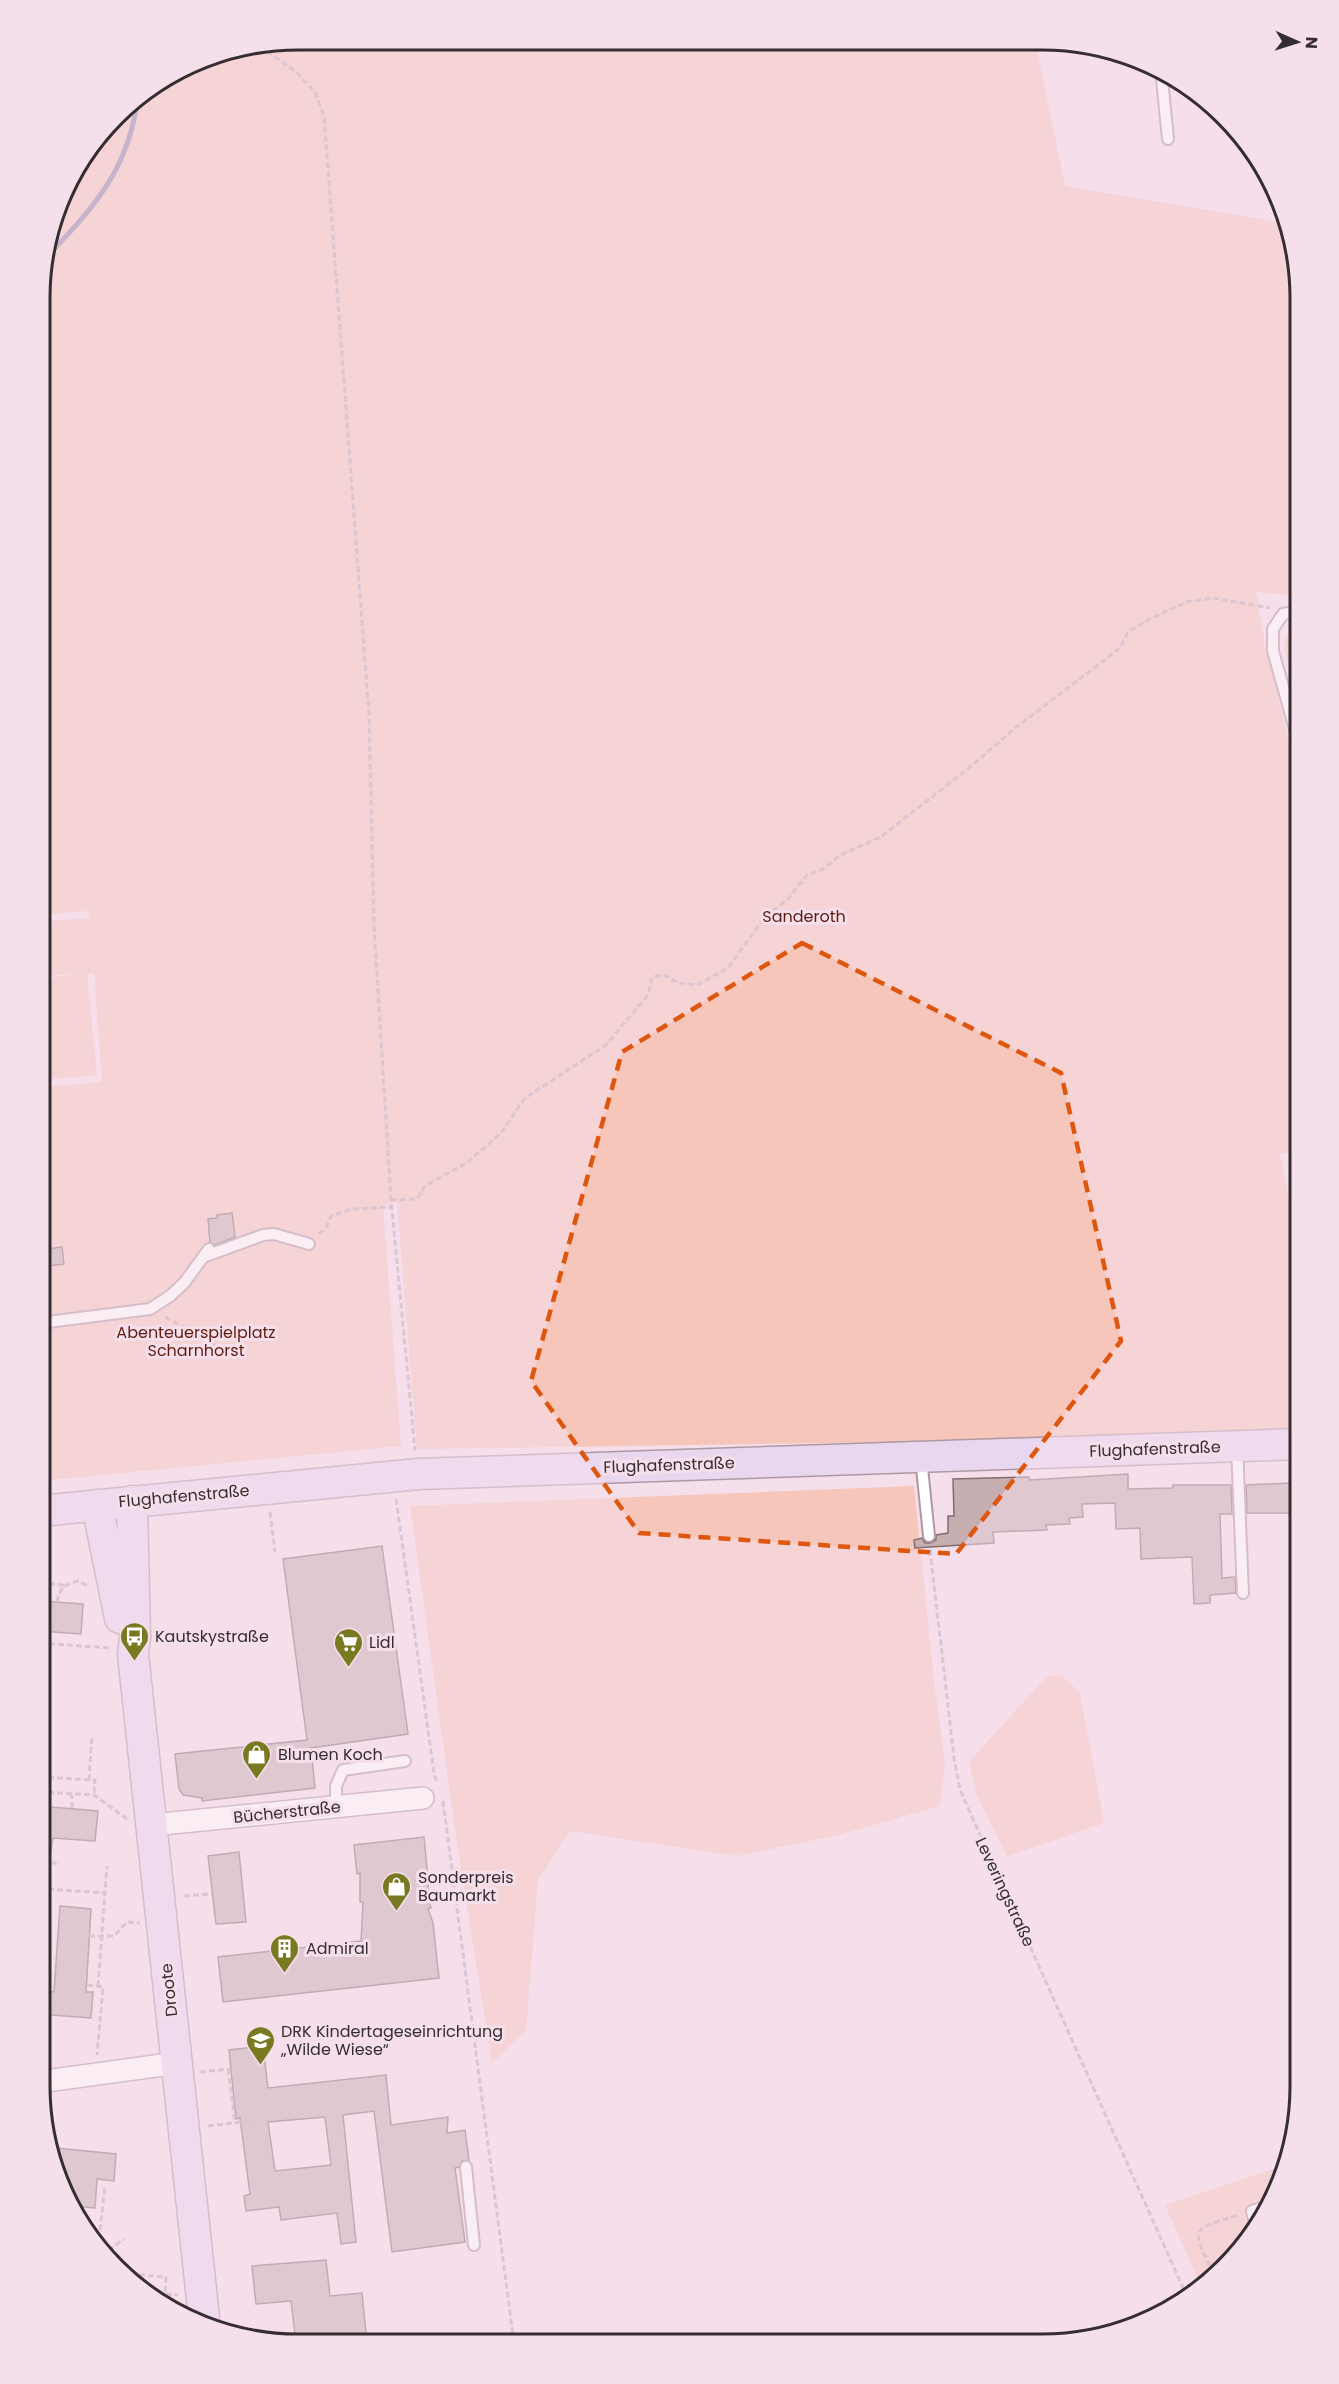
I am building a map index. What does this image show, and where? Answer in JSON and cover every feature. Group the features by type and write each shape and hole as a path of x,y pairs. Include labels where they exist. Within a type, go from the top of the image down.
{"main road":[{"name":"Flughafenstraße","path":"50,1509 418,1474 1290,1444"},
{"name":"Droote","path":"122,1651 135,1637 132,1501"},
{"name":"Droote","path":"97,1505 124,1640 122,1651 141,1824 187,2068 204,2316"}],"street":[{"name":"Bücherstraße","path":"141,1824 336,1807 435,1795"},
{"path":"50,2080 96,2074 187,2068"}],"lane":[{"path":"1162,81 1168,139"},
{"path":"1290,613 1283,614 1273,629 1273,651 1290,711"},
{"path":"50,1322 150,1309 170,1296 184,1283 206,1253 263,1235 274,1234 309,1244"},
{"path":"1237,1447 1243,1593"},
{"path":"921,1458 929,1536"},
{"path":"336,1807 336,1785 343,1770 405,1761"},
{"path":"465,2167 474,2245"},
{"path":"1253,2215 1252,2211 1256,2210"}],"path":[{"path":"268,52 296,72 315,92 324,116 369,714 374,927 391,1200 418,1474"},
{"path":"391,1200 417,1199 425,1186 468,1162 500,1134 525,1098 606,1045 648,995 652,977 663,975 679,982 697,985 728,968 764,918 787,900 807,875 823,869 838,856 882,836 969,768 1014,729 1120,648 1128,632 1186,602 1202,598 1266,606 1283,614"},
{"path":"327,1226 331,1216 342,1211 392,1207"},
{"path":"150,1309 222,1349"},
{"path":"395,1497 434,1773 435,1795 513,2332 511,2334"},
{"path":"270,1512 274,1552"},
{"name":"Leveringstraße","path":"929,1536 954,1758 960,1790 1184,2289"},
{"path":"50,1583 65,1584 78,1581 93,1588"},
{"path":"57,1602 59,1590 65,1584"},
{"path":"50,1644 122,1651"},
{"path":"89,1780 92,1735"},
{"path":"50,1778 95,1780 94,1795"},
{"path":"50,1793 94,1795 141,1824"},
{"path":"72,1808 73,1794"},
{"path":"50,1863 60,1863"},
{"path":"98,1986 107,1866"},
{"path":"50,1889 105,1893"},
{"path":"179,1896 212,1894"},
{"path":"89,1936 114,1936 127,1922 141,1923"},
{"path":"87,1985 103,1987 96,2074"},
{"path":"187,2068 229,2069 235,2123"},
{"path":"204,2127 266,2119"},
{"path":"99,2235 105,2186"},
{"path":"1211,2268 1198,2241 1199,2232 1208,2224 1252,2211"},
{"path":"110,2249 124,2239"},
{"path":"136,2274 166,2277 165,2294 183,2295"}],"highlighted area":[{"path":"802,943 1061,1073 1121,1341 956,1554 639,1533 531,1381 622,1052"}],"green space":[{"name":"Sanderoth","path":"281,50 1037,50 1065,186 1277,222 1285,249 1290,298 1290,595 1256,592 1265,644 1290,744 1290,1152 1280,1154 1290,1205 1290,1436 417,1449 397,1201 383,1205 401,1446 50,1480 50,1087 102,1082 94,973 87,974 97,1075 50,1079 50,978 79,974 50,975 50,921 90,918 89,911 50,914 50,281 54,249 68,203 91,160 122,122 173,83 203,68 233,58"},
{"path":"1290,633 1290,670 1284,648 1286,635"},
{"path":"914,1486 945,1765 940,1806 839,1835 737,1856 570,1831 538,1880 526,2031 492,2063 456,1837 410,1506"},
{"path":"1061,1675 1080,1693 1104,1823 1007,1856 977,1796 969,1762 1047,1676"},
{"path":"1275,2168 1264,2196 1248,2224 1217,2262 1198,2279 1165,2205"}],"building":[{"path":"232,1213 235,1237 215,1245 210,1242 208,1219"},
{"path":"62,1247 64,1264 50,1266 50,1249"},
{"path":"1128,1474 1128,1489 1173,1488 1173,1485 1231,1485 1232,1514 1220,1514 1222,1578 1235,1577 1236,1593 1210,1595 1210,1603 1194,1604 1192,1557 1141,1559 1140,1528 1116,1529 1115,1503 1082,1504 1083,1517 1069,1518 1070,1524 1046,1525 1047,1530 993,1532 994,1543 915,1548 914,1540 922,1538 925,1543 930,1543 936,1540 936,1535 948,1533 948,1516 954,1516 953,1479 1029,1477 1030,1480"},
{"path":"1290,1483 1290,1513 1247,1513 1246,1485"},
{"name":"Lidl","path":"382,1546 408,1734 311,1748 315,1788 202,1801 202,1798 183,1795 179,1789 175,1754 307,1740 283,1559"},
{"path":"50,1602 83,1604 81,1634 50,1632"},
{"path":"50,1807 98,1811 95,1841 53,1838 50,1855"},
{"path":"424,1837 431,1908 428,1909 433,1923 439,1978 223,2002 218,1957 361,1941 363,1902 360,1902 360,1873 357,1874 354,1845"},
{"path":"239,1852 246,1922 216,1924 208,1856"},
{"path":"60,1906 91,1909 86,1992 93,1992 91,2018 50,2015 50,1992 54,1992"},
{"path":"263,2046 268,2088 386,2075 391,2125 448,2117 447,2133 465,2130 469,2160 462,2161 459,2167 455,2168 465,2242 392,2252 374,2111 343,2115 356,2242 341,2244 337,2213 281,2220 279,2207 246,2211 244,2196 250,2194 240,2118 236,2119 229,2050","holes":["325,2117 331,2165 275,2171 268,2122"]},
{"path":"57,2148 116,2154 114,2181 97,2179 95,2208 81,2207 68,2181"},
{"path":"326,2260 330,2296 362,2293 366,2334 295,2334 291,2301 256,2304 252,2266"}],"waterway":[{"path":"54,249 92,206 117,168 126,147 135,110"}],"place":[{"name":"Kautskystraße","path":"134,1662"},
{"name":"Lidl","path":"348,1668"},
{"name":"Blumen Koch","path":"257,1780"},
{"name":"Sonderpreis Baumarkt","path":"397,1912"},
{"name":"Admiral","path":"285,1974"},
{"name":"DRK Kindertageseinrichtung „Wilde Wiese“","path":"260,2066"}],"park label":[{"name":"Abenteuerspielplatz Scharnhorst","path":"196,1341"}]}
